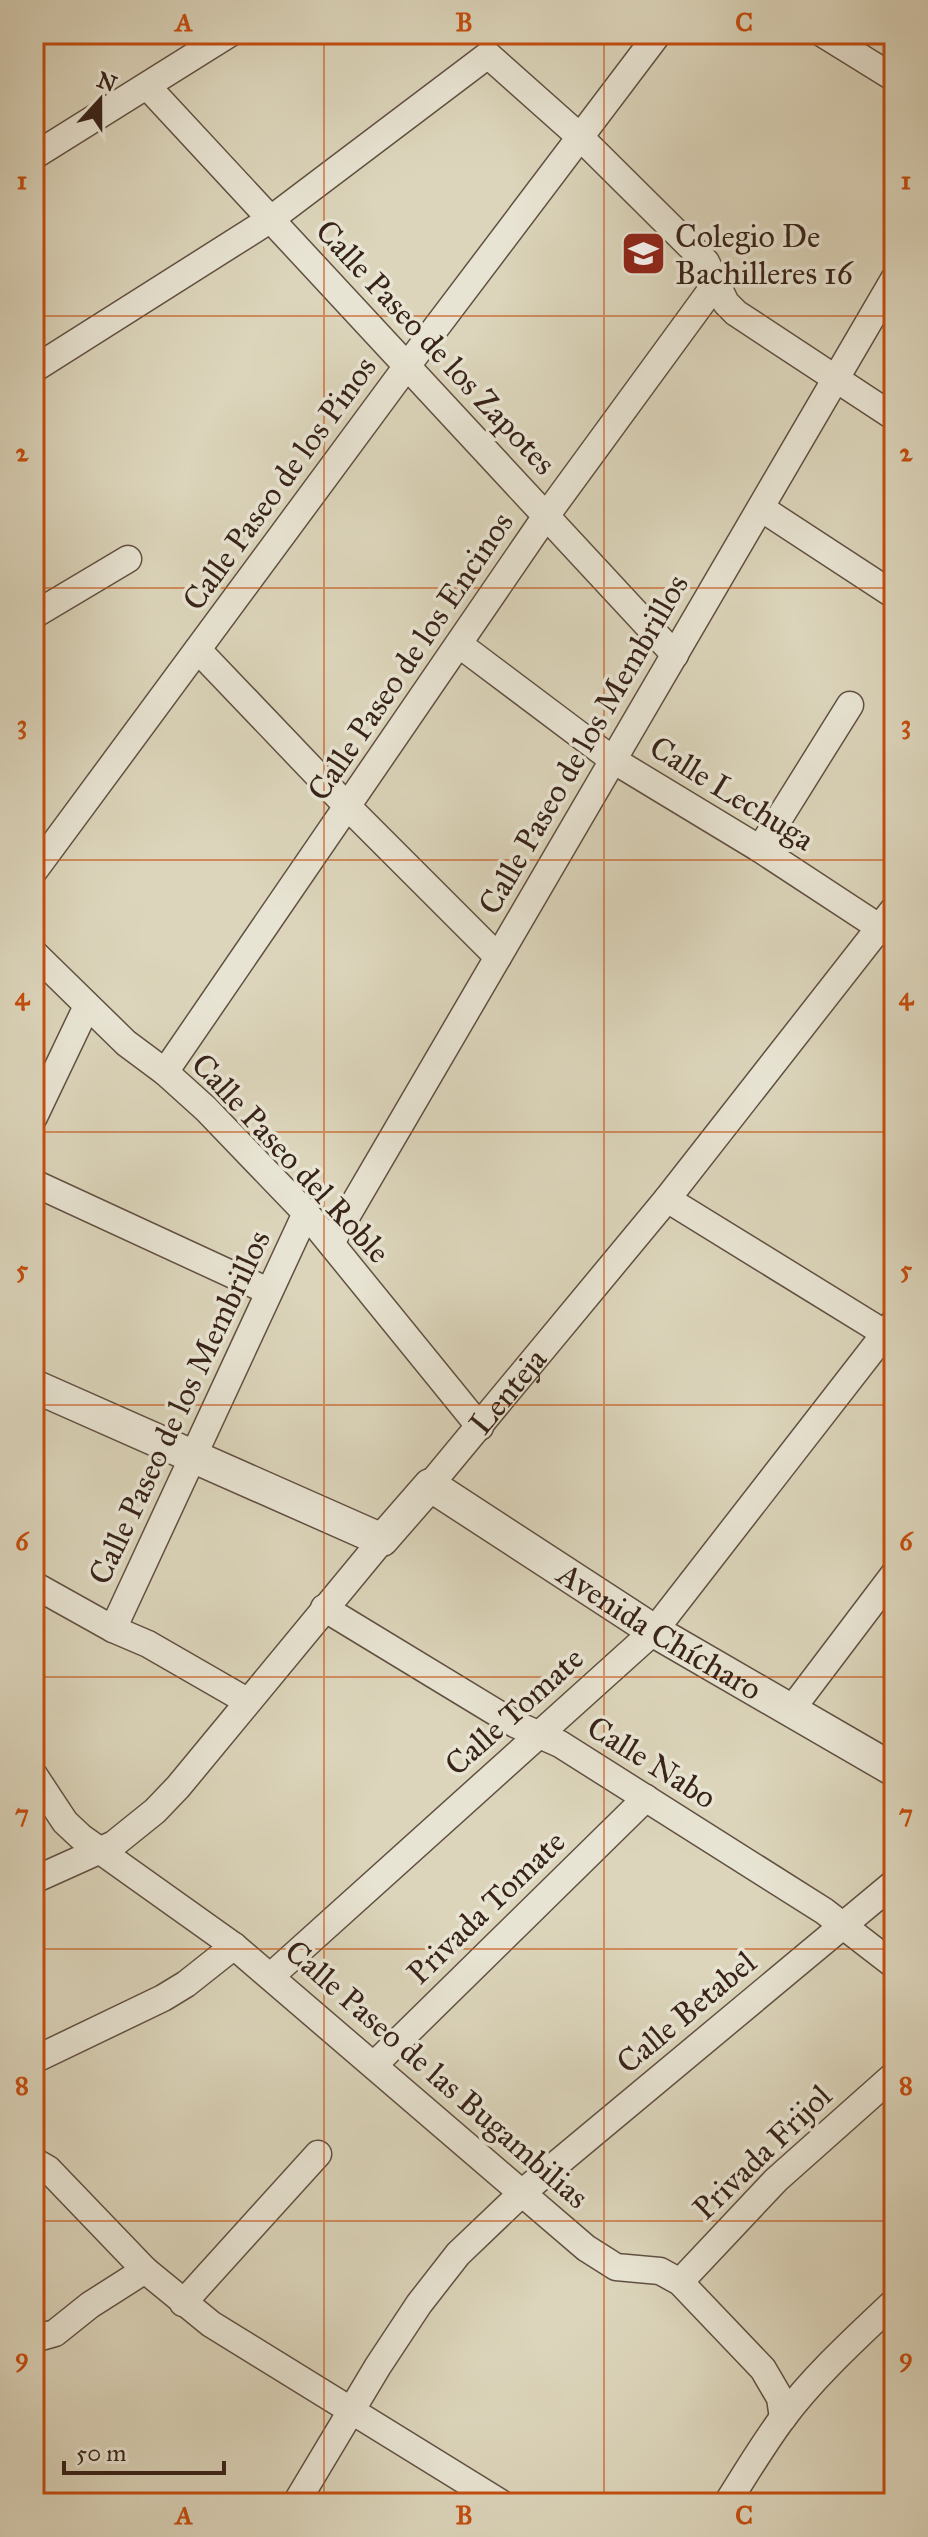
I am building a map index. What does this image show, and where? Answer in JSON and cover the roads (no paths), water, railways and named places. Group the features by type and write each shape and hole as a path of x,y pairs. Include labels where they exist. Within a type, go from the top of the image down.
{"street":[{"path":"34,156 229,34"},
{"name":"Calle Paseo de los Pinos","path":"34,871 407,366 658,34"},
{"path":"823,34 857,43 894,78"},
{"path":"34,369 271,219 488,55 579,136 706,262 726,303 736,313 894,417"},
{"name":"Calle Paseo de los Zapotes","path":"147,86 675,655"},
{"name":"Calle Paseo de los Membrillos","path":"331,1243 894,279"},
{"name":"Calle Paseo de los Encinos","path":"165,1072 546,516 717,282"},
{"path":"761,508 894,595"},
{"path":"34,615 128,559"},
{"name":"Calle Lechuga","path":"460,645 613,760 889,925"},
{"path":"198,650 348,807 498,957"},
{"path":"760,849 850,705"},
{"name":"Lenteja","path":"34,1880 130,1834 178,1787 324,1608 480,1427 889,925"},
{"name":"Calle Paseo del Roble","path":"34,953 44,979 87,1006 126,1043 165,1072 206,1109 306,1213 480,1427"},
{"path":"34,1117 87,1006"},
{"path":"34,1183 268,1291"},
{"path":"667,1199 891,1332"},
{"name":"Calle Paseo de los Membrillos","path":"113,1629 306,1213"},
{"name":"Calle Tomate","path":"271,1976 654,1631 891,1332"},
{"path":"34,1386 382,1540"},
{"name":"Avenida Chícharo","path":"430,1485 654,1631 894,1770"},
{"path":"791,1710 894,1574"},
{"name":"Calle Paseo de los Membrillos","path":"36,1586 113,1629 148,1644 247,1701"},
{"name":"Calle Nabo","path":"324,1608 515,1724 560,1744 843,1924 894,1965"},
{"name":"Calle Paseo de las Bugambilias","path":"34,1775 65,1822 271,1976 607,2263 625,2269 660,2271 680,2282 763,2369 780,2398 783,2418"},
{"name":"Privada Tomate","path":"374,2065 646,1798"},
{"name":"Calle Betabel","path":"296,2503 419,2304 458,2254 523,2192 894,1883"},
{"path":"34,2060 163,1998 234,1946"},
{"name":"Privada Frijol","path":"680,2282 776,2180 894,2075"},
{"path":"183,2303 318,2154"},
{"path":"34,2161 48,2169 145,2270 211,2324 501,2503"},
{"path":"34,2339 55,2333 90,2305 145,2270"},
{"path":"727,2503 783,2418 830,2363 894,2302"}],"place":[{"name":"Colegio De Bachilleres 16","path":"644,254"}]}
